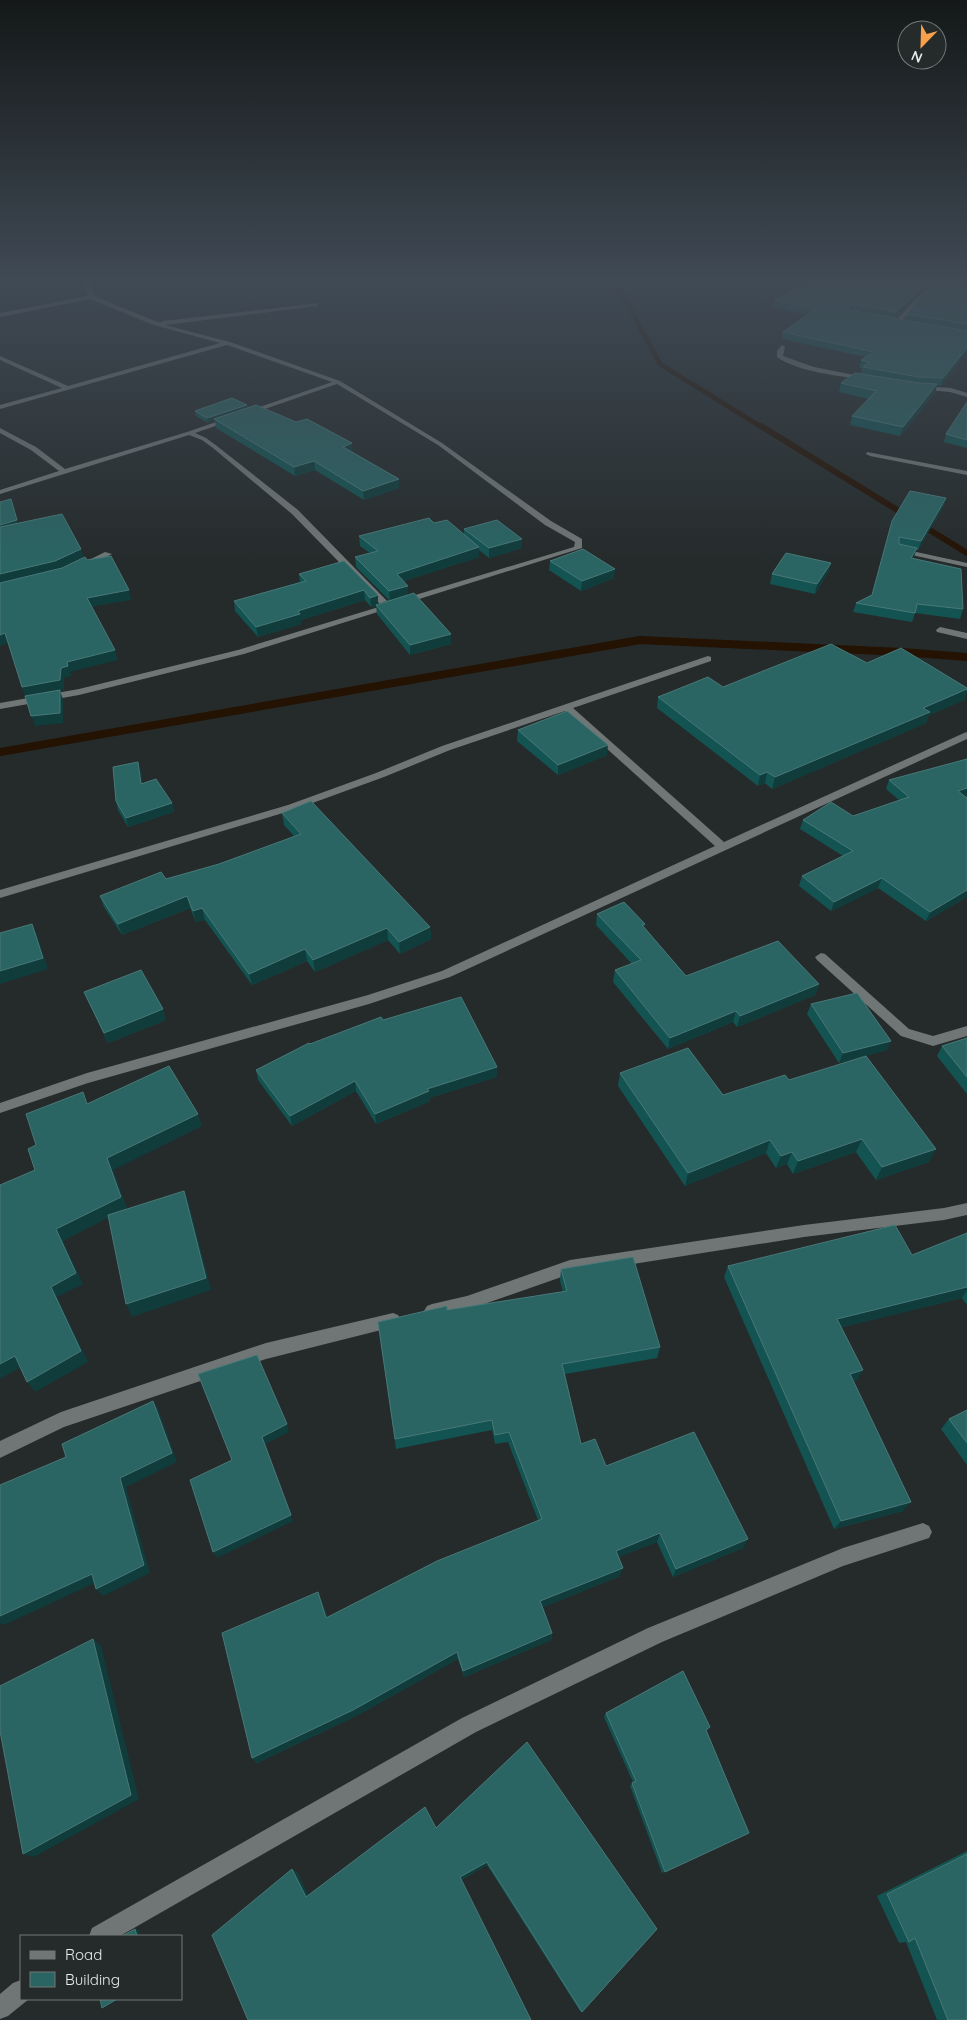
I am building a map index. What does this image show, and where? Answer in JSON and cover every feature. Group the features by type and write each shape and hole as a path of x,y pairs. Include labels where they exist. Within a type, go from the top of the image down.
{"street":[{"path":"35,373 68,388"},
{"path":"0,407 120,373"},
{"path":"0,706 79,692 240,652 578,548 579,541 548,523 440,444 338,382 313,373"},
{"path":"832,373 877,380"},
{"path":"0,492 188,433 338,382"},
{"path":"910,386 951,390 967,395"},
{"path":"0,430 28,445 64,472"},
{"path":"188,433 204,439 215,447 288,506 388,607"},
{"path":"870,454 967,472"},
{"path":"901,550 967,564"},
{"path":"77,567 108,554"},
{"path":"940,630 967,636"},
{"path":"0,894 292,807 380,775 446,748 708,659"},
{"path":"566,707 722,848"},
{"path":"0,1108 87,1078 369,999 446,974 967,735"},
{"path":"821,956 905,1033 933,1041 967,1031"},
{"path":"0,1450 61,1420 266,1351 467,1303 570,1267 804,1231 944,1214 967,1208"},
{"path":"102,1935 478,1721 655,1634 843,1557 923,1532"},
{"path":"0,2008 20,1992"}],"building":[{"path":"857,373 937,384 903,427 852,416 876,391 841,383"},
{"path":"898,373 947,373 943,378 919,377"},
{"path":"232,398 247,405 207,418 195,411"},
{"path":"967,402 967,440 946,434"},
{"path":"256,405 296,422 307,419 352,443 343,447 399,479 363,491 314,461 294,467 214,419"},
{"path":"910,491 946,498 921,541 899,537 899,544 917,548 911,558 961,569 963,609 917,604 915,613 856,603 872,595 892,521"},
{"path":"11,499 17,520 0,525 0,502"},
{"path":"62,514 81,549 55,561 0,574 0,527"},
{"path":"429,518 434,523 447,520 479,547 397,574 408,586 389,591 355,557 378,551 359,536"},
{"path":"497,520 522,539 489,548 464,529"},
{"path":"583,549 615,569 582,581 550,561"},
{"path":"786,553 831,563 817,584 772,574"},
{"path":"111,556 129,590 87,598 115,650 67,662 68,666 61,668 60,680 22,687 5,633 0,635 0,583 62,568 85,557 87,560"},
{"path":"344,561 378,595 370,598 364,590 298,611 300,614 256,627 234,601 306,581 299,574"},
{"path":"414,593 451,634 410,645 376,605"},
{"path":"831,644 867,663 901,648 967,689 923,708 930,712 775,777 767,772 760,775 658,697 708,677 723,687"},
{"path":"60,690 60,713 31,716 25,696"},
{"path":"567,711 608,745 558,765 518,730"},
{"path":"967,759 967,788 958,791 967,798 967,890 930,912 882,878 834,902 802,876 853,851 803,820 831,802 853,816 909,797 889,780"},
{"path":"138,762 141,784 156,779 172,803 126,818 116,801 113,767"},
{"path":"311,801 430,927 399,942 387,928 313,960 305,949 249,974 202,908 193,911 187,896 118,924 100,896 161,872 166,879 219,864 301,834 282,813"},
{"path":"624,902 645,924 642,925 686,976 778,941 819,984 740,1016 736,1011 670,1038 615,970 641,960 597,914"},
{"path":"32,924 43,958 0,971 0,933"},
{"path":"141,970 163,1009 104,1033 84,992"},
{"path":"857,993 891,1041 843,1053 811,1004"},
{"path":"461,997 497,1067 427,1089 429,1091 375,1114 355,1081 290,1116 256,1070 309,1043 381,1017 383,1020"},
{"path":"967,1038 967,1077 942,1046"},
{"path":"688,1048 723,1095 785,1075 789,1080 866,1056 936,1149 882,1167 862,1139 798,1161 792,1152 781,1156 770,1140 688,1173 620,1073"},
{"path":"169,1066 198,1114 107,1158 121,1197 56,1229 76,1273 51,1287 81,1351 27,1382 15,1356 0,1364 0,1185 35,1170 28,1149 36,1145 26,1114 83,1092 87,1104"},
{"path":"184,1191 206,1278 126,1304 108,1215"},
{"path":"895,1225 912,1255 967,1233 967,1287 837,1319 863,1370 850,1374 911,1502 841,1521 728,1266"},
{"path":"633,1257 660,1347 562,1364 581,1444 595,1439 606,1466 694,1432 748,1539 676,1569 660,1533 616,1551 623,1568 540,1601 552,1633 463,1671 457,1652 353,1710 252,1758 222,1633 318,1592 326,1618 437,1561 542,1519 509,1432 495,1435 492,1420 395,1439 378,1322 447,1306 447,1310 567,1291 561,1269"},
{"path":"257,1355 287,1424 262,1437 291,1515 213,1552 190,1480 232,1460 198,1374"},
{"path":"153,1401 172,1453 120,1478 144,1565 96,1589 92,1574 0,1616 0,1485 66,1457 62,1444"},
{"path":"967,1410 967,1443 949,1419"},
{"path":"93,1639 131,1795 23,1854 0,1731 0,1686"},
{"path":"683,1671 710,1727 706,1730 749,1833 665,1872 632,1783 636,1781 606,1713"},
{"path":"527,1742 657,1929 582,2012 487,1862 460,1877 531,2020 248,2020 212,1935 292,1869 306,1897 425,1807 436,1828"},
{"path":"967,1854 967,2020 948,2020 915,1938 909,1942 887,1894"},
{"path":"135,1929 137,1935 124,1935"},
{"path":"100,2000 115,2000 102,2008"}],"waterway":[{"path":"675,373 763,428"},
{"path":"761,426 967,553"},
{"path":"0,752 640,640 902,652 967,657"}]}
